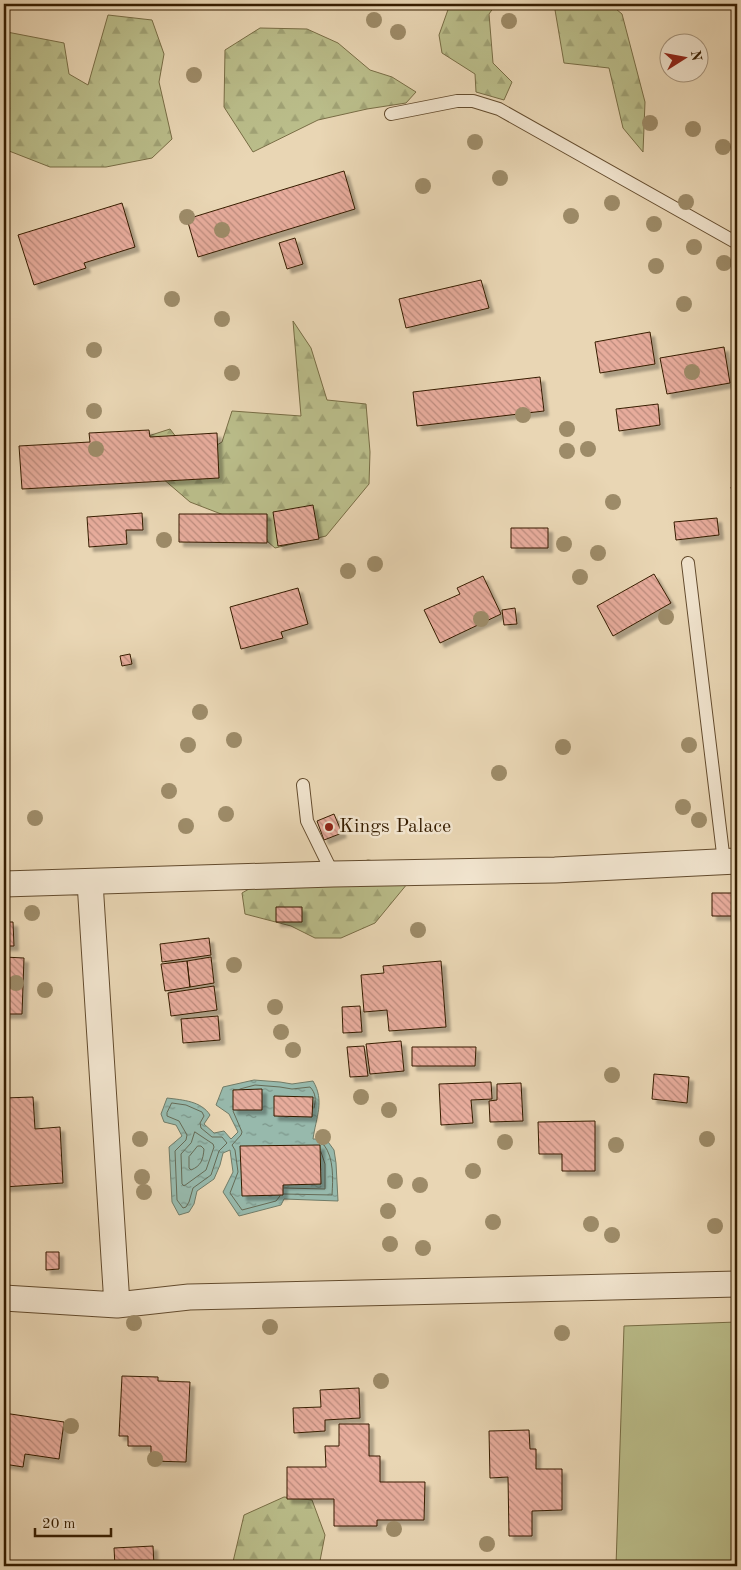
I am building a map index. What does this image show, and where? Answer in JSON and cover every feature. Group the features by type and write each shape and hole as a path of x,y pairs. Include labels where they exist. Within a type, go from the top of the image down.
{"street":[{"path":"4,884 333,874 555,870 731,862"},
{"path":"90,882 118,1305"},
{"path":"4,1298 118,1305 189,1297 737,1284"}],"lane":[{"path":"391,114 457,101 473,101 499,110 737,243"},
{"path":"688,563 731,862"},
{"path":"304,785 308,821 333,874"}],"green space":[{"path":"450,4 496,4 489,14 493,63 512,82 504,100 476,92 475,74 442,53 439,35"},
{"path":"554,4 610,4 622,14 645,102 643,152 623,128 609,68 564,63"},
{"path":"108,15 152,20 164,54 159,82 172,139 152,158 106,167 50,167 4,149 4,49 7,32 64,43 69,74 88,85"},
{"path":"260,28 307,29 338,43 370,70 392,77 416,92 406,103 367,109 318,120 253,152 224,107 225,50"},
{"path":"293,321 311,348 327,400 366,404 370,452 369,484 326,536 275,548 247,524 190,502 141,460 142,438 170,429 193,459 222,442 232,411 301,416"},
{"path":"368,860 401,865 412,878 375,923 341,938 315,938 291,926 245,914 242,893 275,874 340,867"},
{"path":"737,1322 737,1566 616,1566 624,1326"},
{"path":"284,1497 312,1500 325,1535 319,1566 232,1566 244,1515"}],"water":[{"path":"254,1080 292,1084 313,1081 317,1088 319,1102 313,1139 326,1139 334,1150 338,1201 284,1199 281,1205 239,1216 223,1192 233,1172 230,1150 223,1153 214,1179 197,1191 194,1204 189,1212 179,1215 172,1202 169,1147 182,1136 176,1125 164,1122 161,1114 167,1098 191,1102 202,1107 210,1115 204,1124 214,1133 224,1131 231,1139 238,1132 229,1114 216,1105 223,1087"}],"building":[{"path":"344,171 355,209 198,257 187,219"},
{"path":"122,203 135,247 84,263 86,268 34,285 18,235"},
{"path":"295,238 303,264 287,269 279,243"},
{"path":"481,280 489,308 406,328 399,299"},
{"path":"650,332 655,364 600,373 595,342"},
{"path":"724,347 730,383 667,394 660,358"},
{"path":"540,377 544,411 417,426 413,392"},
{"path":"658,404 660,425 619,431 616,409"},
{"path":"149,430 150,437 217,433 219,478 22,489 19,446 90,442 89,433"},
{"path":"736,486 737,499 734,500 731,487"},
{"path":"313,505 319,539 278,546 273,512"},
{"path":"142,513 143,530 126,530 127,544 89,547 87,517"},
{"path":"179,514 267,514 267,543 179,542"},
{"path":"717,518 719,535 676,540 674,522"},
{"path":"511,528 548,528 548,548 511,548"},
{"path":"654,574 671,603 613,636 597,606"},
{"path":"483,576 501,614 440,643 424,610 460,594 457,588"},
{"path":"298,588 308,624 281,632 283,638 241,649 230,607"},
{"path":"515,608 517,624 504,625 502,610"},
{"path":"130,654 132,664 122,666 120,656"},
{"name":"Kings Palace","path":"334,814 342,833 324,840 317,821"},
{"path":"712,893 737,893 737,916 712,916"},
{"path":"276,907 302,907 302,922 276,922"},
{"path":"4,922 13,922 14,946 4,946"},
{"path":"209,938 211,955 162,962 160,944"},
{"path":"4,957 24,958 22,1014 4,1014"},
{"path":"211,957 214,983 190,987 187,961"},
{"path":"187,961 190,987 165,991 161,964"},
{"path":"441,961 446,1027 389,1031 387,1010 364,1012 361,975 384,973 383,966"},
{"path":"214,986 217,1010 171,1016 168,993"},
{"path":"360,1006 362,1032 343,1033 342,1007"},
{"path":"218,1016 220,1040 183,1043 181,1019"},
{"path":"401,1041 404,1071 370,1074 366,1044"},
{"path":"364,1046 368,1076 350,1077 347,1047"},
{"path":"412,1047 476,1047 475,1066 412,1066"},
{"path":"654,1074 689,1077 687,1103 652,1099"},
{"path":"491,1082 492,1099 471,1100 473,1123 441,1125 439,1084"},
{"path":"521,1083 523,1121 490,1122 489,1101 497,1100 497,1084"},
{"path":"262,1089 262,1110 233,1110 233,1090"},
{"path":"274,1096 313,1097 312,1117 274,1116"},
{"path":"33,1097 35,1129 60,1127 63,1183 4,1187 4,1121 6,1120 4,1098"},
{"path":"595,1121 595,1171 562,1171 562,1154 539,1154 538,1122"},
{"path":"320,1145 321,1184 283,1185 283,1195 242,1196 240,1146"},
{"path":"46,1252 59,1252 59,1269 46,1270"},
{"path":"122,1376 158,1377 158,1381 190,1382 186,1462 151,1461 151,1446 128,1446 128,1436 119,1436"},
{"path":"359,1388 360,1418 325,1420 325,1431 294,1433 293,1408 321,1407 320,1390"},
{"path":"4,1413 64,1422 59,1459 25,1454 23,1467 4,1464"},
{"path":"339,1424 369,1424 369,1456 380,1456 380,1482 425,1482 424,1520 377,1520 377,1526 334,1526 334,1499 287,1499 287,1467 326,1467 325,1446 339,1446"},
{"path":"529,1430 530,1449 536,1449 536,1469 562,1469 562,1510 532,1511 532,1536 509,1536 508,1477 490,1478 489,1431"},
{"path":"153,1546 154,1566 115,1566 114,1548"}],"place":[{"name":"Kings Palace","path":"329,827"}]}
